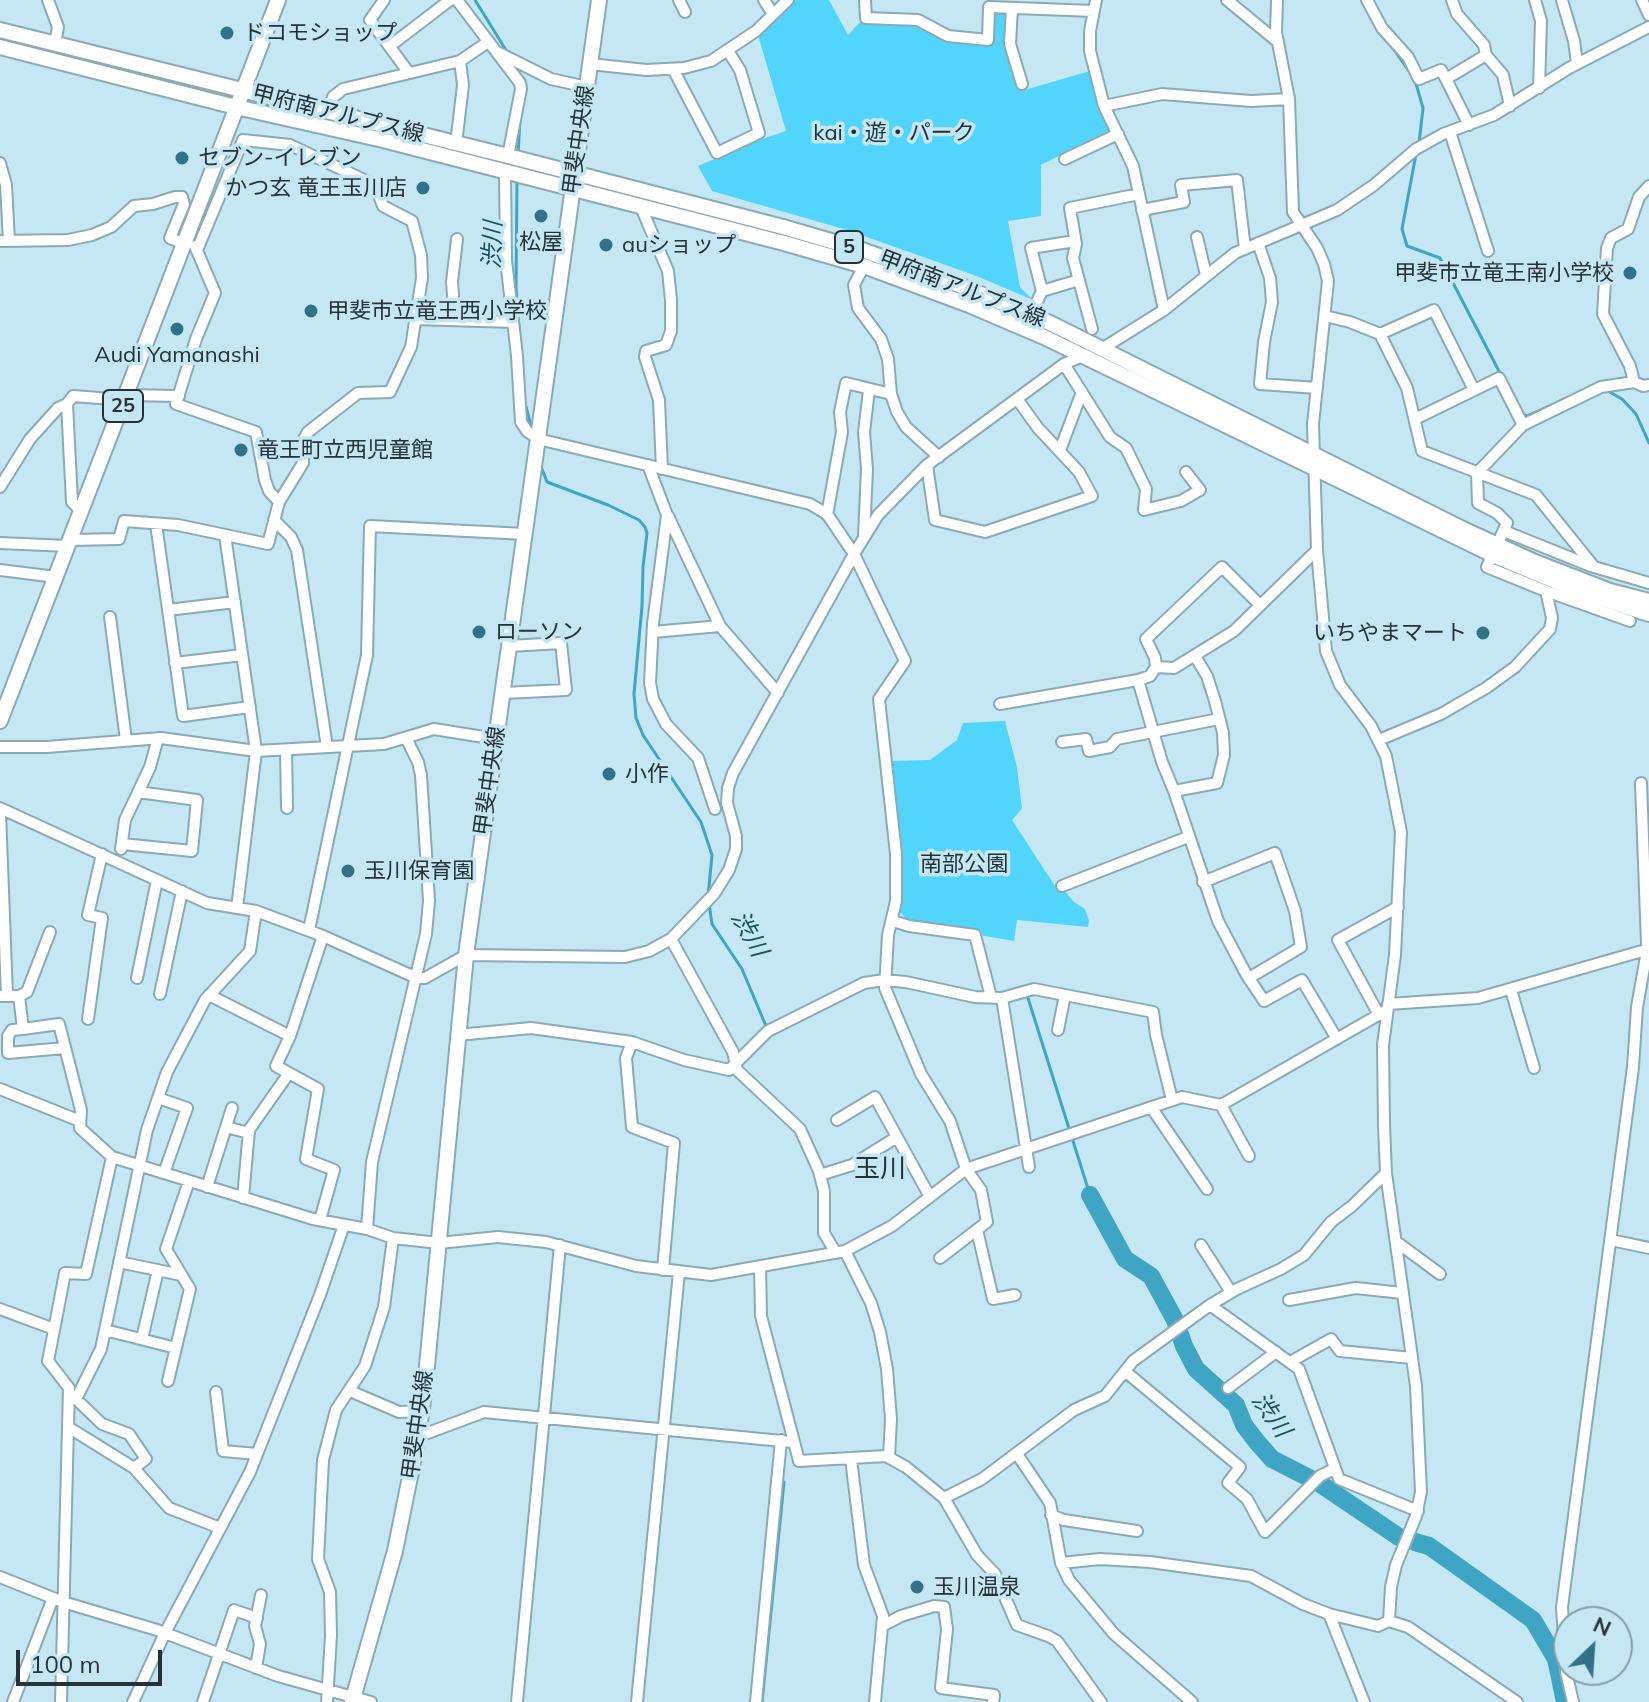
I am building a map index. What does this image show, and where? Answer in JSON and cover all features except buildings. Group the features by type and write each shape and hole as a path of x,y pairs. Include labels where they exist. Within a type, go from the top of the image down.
{"main road":[{"name":"25","path":"0,721 126,398 190,245 236,107 278,0"},
{"name":"甲斐中央線","path":"352,1700 395,1551 421,1411 466,955 599,0"},
{"name":"甲府南アルプス線","path":"0,30 508,156 865,251 952,282 1105,349 1498,544 1576,590 1649,614"},
{"name":"甲府南アルプス線","path":"0,47 236,107 383,140 864,266 969,305 1084,355 1314,469 1610,591 1649,601"}],"street":[{"path":"48,0 58,27 55,44"},
{"path":"384,0 370,20 409,73"},
{"path":"390,46 450,0"},
{"path":"457,0 521,89 508,156"},
{"path":"679,0 685,12"},
{"path":"764,0 773,14"},
{"path":"590,64 673,69 711,61 756,31 788,0"},
{"path":"865,0 866,18 918,20 948,36 988,40 989,7 1095,5 1090,51 1104,106 1133,166 1164,310"},
{"path":"1227,0 1278,42"},
{"path":"1277,0 1278,42 1289,99 1293,212 1324,264 1328,281 1313,452 1326,651 1340,685 1379,740 1393,782 1401,832 1395,955 1385,1010 1383,1045 1386,1173 1412,1358 1421,1478 1418,1511 1396,1565 1391,1587 1389,1621"},
{"path":"1367,0 1382,28 1408,57 1419,79 1441,70 1469,125"},
{"path":"1452,0 1457,14 1484,45 1486,55 1503,75 1510,106"},
{"path":"1535,0 1541,21 1539,88"},
{"path":"1562,0 1577,63"},
{"path":"1642,0 1649,15"},
{"path":"1012,8 1010,44 1022,84"},
{"path":"50,932 27,992 19,996 4,996 0,810 207,903 256,911 309,930 417,978 425,978 466,955 625,957 649,951 671,939 714,894 729,870 736,849 736,836 727,803 728,788 778,693 878,515 927,465 1064,364 1105,349 1164,310 1218,265 1245,249 1355,200 1416,149 1510,106 1577,63 1649,27"},
{"path":"328,112 333,97 343,89 460,61 491,46"},
{"path":"491,46 551,79 587,87"},
{"path":"673,69 717,153 759,133 740,70 728,51"},
{"path":"1446,79 1486,55"},
{"path":"456,144 463,85 460,61"},
{"path":"1104,106 1162,94 1251,101 1289,99"},
{"path":"1450,132 1488,251"},
{"path":"1065,159 1118,134"},
{"path":"0,543 119,539 124,521 268,544 279,502 303,463 303,441 308,432 358,393 390,392 411,347 422,278 421,255 412,221 383,206 375,185 290,145 243,140 190,245"},
{"path":"0,163 6,185 5,241 68,240 92,235 111,227 134,206 182,197 184,204 170,238 190,245 215,293 196,339 176,404 256,432 265,480 269,491 279,502"},
{"path":"505,173 506,260 521,422 527,431 538,439 810,504 827,515 854,554 905,661 879,699 896,854 896,901 888,935 884,980 889,1000 921,1074 950,1121 966,1169 981,1190 987,1222 940,1258"},
{"path":"1142,210 1184,202 1181,185 1237,180 1245,249"},
{"path":"1634,382 1630,366 1603,314 1607,248 1611,238 1628,229 1639,197 1649,186"},
{"path":"1092,329 1073,258 1075,241 1070,208 1139,194"},
{"path":"641,207 668,271 671,300 671,331 666,345 646,351 645,357 659,400 662,469"},
{"path":"1197,237 1206,275"},
{"path":"455,320 452,282 457,239"},
{"path":"1031,315 1042,291 1031,248 1075,241"},
{"path":"1258,243 1270,278 1272,302 1260,384 1317,388"},
{"path":"864,266 854,285 858,308 881,339 888,359 891,394 906,427 939,457"},
{"path":"1042,291 1079,280"},
{"path":"1380,334 1434,310 1474,390"},
{"path":"1325,316 1380,334 1407,388 1422,451 1536,495 1594,567"},
{"path":"415,319 513,322"},
{"path":"1064,364 1110,437 1126,448 1146,489 1144,510 1181,501 1200,490 1186,472"},
{"path":"1415,419 1499,378 1523,425"},
{"path":"1630,621 1487,567 1507,523 1478,503 1477,473 1523,425 1601,387 1634,382 1649,385"},
{"path":"827,515 842,432 840,412 846,383 891,394"},
{"path":"864,538 867,469 864,432 869,390"},
{"path":"1060,450 1082,392"},
{"path":"0,487 30,439 73,396 179,396"},
{"path":"927,465 935,520 985,532 1092,496 1079,472 1038,428 1017,399"},
{"path":"67,404 72,502 82,512"},
{"path":"648,465 667,515 720,626 778,693"},
{"path":"667,515 650,683 653,699 666,724 698,758 715,809"},
{"path":"274,520 291,537 297,550 327,747"},
{"path":"156,524 183,716 250,707"},
{"path":"309,930 367,655 370,526 525,534"},
{"path":"225,535 256,751 237,908"},
{"path":"1498,544 1649,583"},
{"path":"1156,667 1174,668 1234,631 1317,550"},
{"path":"1000,704 1150,676 1156,667 1146,639 1222,567 1260,605"},
{"path":"0,570 56,577"},
{"path":"1379,740 1441,714 1515,667 1550,629 1552,618 1546,591"},
{"path":"168,610 235,602"},
{"path":"110,617 126,740"},
{"path":"653,632 720,626"},
{"path":"503,693 566,690 561,643 509,646"},
{"path":"175,663 242,655"},
{"path":"1174,791 1217,783 1224,755 1219,719 1207,676 1195,656"},
{"path":"1138,680 1203,882 1218,921 1249,978 1264,1001 1302,980 1337,1039"},
{"path":"1062,742 1086,739 1089,751 1110,747 1117,739 1219,719"},
{"path":"0,747 47,747 158,738 256,751 286,750 384,744 434,729 496,739"},
{"path":"119,862 125,820 150,767 158,738"},
{"path":"367,1229 372,1162 417,978 429,901 421,775 406,738"},
{"path":"286,750 287,808"},
{"path":"1573,1702 1563,1648 1562,1607 1633,1067 1637,1007 1648,946 1641,783"},
{"path":"122,844 192,851 197,800 138,792"},
{"path":"1062,886 1188,837"},
{"path":"1203,882 1275,853 1295,911 1301,947 1249,978"},
{"path":"88,1019 102,918 88,915 102,854"},
{"path":"137,978 157,880"},
{"path":"160,994 182,891"},
{"path":"1385,1010 1338,940 1398,907"},
{"path":"61,1702 58,1600 68,1427 73,1398 101,1349 147,1130 167,1072 209,995 250,951 256,911"},
{"path":"893,921 975,935 996,997 1029,1167"},
{"path":"320,1220 334,1170 306,1159 318,1089 276,1066 290,1036 323,936"},
{"path":"671,939 733,1052 742,1076 800,1129 820,1175 824,1191 824,1233 840,1252 871,1303 882,1344 891,1419 889,1458"},
{"path":"65,1048 8,1053 8,1036 12,1030 59,1024 81,1110 80,1128 112,1157 243,1198 393,1238 439,1243 498,1237 560,1245 636,1266 711,1275 840,1252 892,1226 966,1169 1024,1149 1182,1097 1221,1105 1385,1010 1511,990 1648,946"},
{"path":"458,1035 531,1028 632,1042 684,1060 729,1070 768,1031 864,983 884,980 996,997 1034,989 1153,1012 1172,1100"},
{"path":"1511,990 1534,1068"},
{"path":"209,995 290,1036"},
{"path":"1058,1030 1065,995"},
{"path":"19,996 23,1029"},
{"path":"632,1042 626,1058 632,1127 674,1143 663,1270"},
{"path":"243,1198 249,1133 289,1073"},
{"path":"0,1089 80,1121"},
{"path":"837,1120 875,1097 930,1197"},
{"path":"158,1098 187,1108 164,1173"},
{"path":"1221,1105 1249,1156"},
{"path":"1151,1107 1207,1189"},
{"path":"207,1187 232,1108"},
{"path":"226,1127 249,1133"},
{"path":"820,1175 852,1165 897,1137"},
{"path":"112,1157 86,1274 65,1273 48,1361 73,1398 102,1424 129,1434 146,1459 134,1468"},
{"path":"944,1498 982,1479 1074,1410 1105,1396 1133,1361 1210,1305 1304,1255 1331,1222 1386,1173"},
{"path":"168,1381 190,1289 166,1249 189,1181"},
{"path":"133,1702 257,1454 320,1295 344,1225"},
{"path":"977,1230 993,1299 1015,1295"},
{"path":"328,1696 330,1592 318,1559 320,1479 336,1410 365,1366 384,1307 393,1238"},
{"path":"1611,1240 1649,1248"},
{"path":"1398,1243 1440,1274"},
{"path":"517,1702 560,1245"},
{"path":"1201,1245 1231,1292"},
{"path":"119,1262 181,1275"},
{"path":"756,1702 786,1441 761,1316 760,1266"},
{"path":"142,1339 158,1270"},
{"path":"637,1702 679,1272"},
{"path":"1289,1300 1356,1288 1402,1293"},
{"path":"1210,1305 1299,1369 1339,1479 1418,1511"},
{"path":"0,1309 54,1329"},
{"path":"105,1330 176,1348"},
{"path":"1290,1362 1331,1339 1340,1351 1412,1358"},
{"path":"1228,1388 1276,1352"},
{"path":"1126,1372 1240,1467 1228,1483 1247,1499 1265,1532 1320,1476 1334,1469"},
{"path":"350,1391 399,1412 421,1411"},
{"path":"216,1392 223,1451 257,1454"},
{"path":"417,1437 484,1412 786,1441"},
{"path":"68,1427 134,1468 169,1508 220,1528"},
{"path":"786,1441 799,1461 889,1458 906,1467 944,1498 977,1555 995,1574 1009,1613 1017,1625 1057,1641 1101,1702"},
{"path":"1017,1454 1045,1492 1061,1563 1069,1580 1114,1634 1192,1702"},
{"path":"851,1459 864,1565 883,1616 875,1702"},
{"path":"1051,1515 1064,1520 1137,1531"},
{"path":"1061,1563 1100,1559 1150,1562 1251,1576 1329,1614 1378,1626 1389,1621 1408,1627 1517,1702"},
{"path":"0,1577 58,1600 165,1633 328,1696 371,1702"},
{"path":"256,1668 260,1644 255,1626 261,1595"},
{"path":"13,1702 58,1600"},
{"path":"882,1626 901,1616 934,1606 944,1607 947,1629 941,1688 994,1695 993,1702"},
{"path":"203,1702 234,1610 257,1618"},
{"path":"1329,1614 1364,1702"}],"green space":[{"name":"kai・遊・パーク","path":"792,0 829,0 848,35 861,21 904,22 990,43 992,9 1010,9 1008,44 1021,91 1090,71 1111,130 1041,165 1041,216 1008,221 1020,287 1033,300 974,275 847,230 712,191 698,166 786,131 758,35"},
{"name":"南部公園","path":"1005,721 1017,767 1022,809 1012,820 1057,889 1064,890 1085,909 1088,927 1017,920 1014,941 910,923 899,911 891,761 930,760 957,740 963,723"}],"waterway":[{"name":"渋川","path":"475,0 509,55"},
{"path":"1392,47 1411,74"},
{"path":"1415,80 1423,108 1419,143"},
{"name":"渋川","path":"518,155 520,119"},
{"path":"1416,154 1402,229 1407,246 1440,258 1501,375"},
{"name":"渋川","path":"517,179 516,287 524,395"},
{"path":"1606,390 1622,399 1636,414 1649,443"},
{"path":"1522,413 1527,416 1580,392"},
{"name":"渋川","path":"525,403 532,430"},
{"name":"渋川","path":"540,464 547,482 608,505 639,520 645,527 634,694 636,718 643,735 701,822 712,855 708,897"},
{"name":"渋川","path":"709,904 712,924 742,969 766,1026 773,1023"},
{"name":"渋川","path":"867,978 882,975"},
{"name":"渋川","path":"1027,995 1090,1195"},
{"name":"渋川","path":"1090,1195 1125,1259 1151,1276 1175,1320 1196,1369 1236,1405 1244,1425 1272,1459 1319,1483 1399,1537"},
{"path":"762,1702 784,1482"},
{"name":"渋川","path":"1415,1542 1429,1546 1533,1620 1556,1659 1565,1702"}],"place":[{"name":"ドコモショップ","path":"227,33"},
{"name":"セブン-イレブン","path":"182,158"},
{"name":"かつ玄 竜王玉川店","path":"423,188"},
{"name":"松屋","path":"541,216"},
{"name":"auショップ","path":"606,245"},
{"name":"甲斐市立竜王南小学校","path":"1630,273"},
{"name":"甲斐市立竜王西小学校","path":"311,311"},
{"name":"Audi Yamanashi","path":"177,329"},
{"name":"竜王町立西児童館","path":"241,450"},
{"name":"ローソン","path":"479,632"},
{"name":"いちやまマート","path":"1483,633"},
{"name":"小作","path":"609,774"},
{"name":"玉川保育園","path":"348,871"},
{"name":"玉川温泉","path":"917,1587"}],"district":[{"name":"玉川","path":"880,1169"}]}
